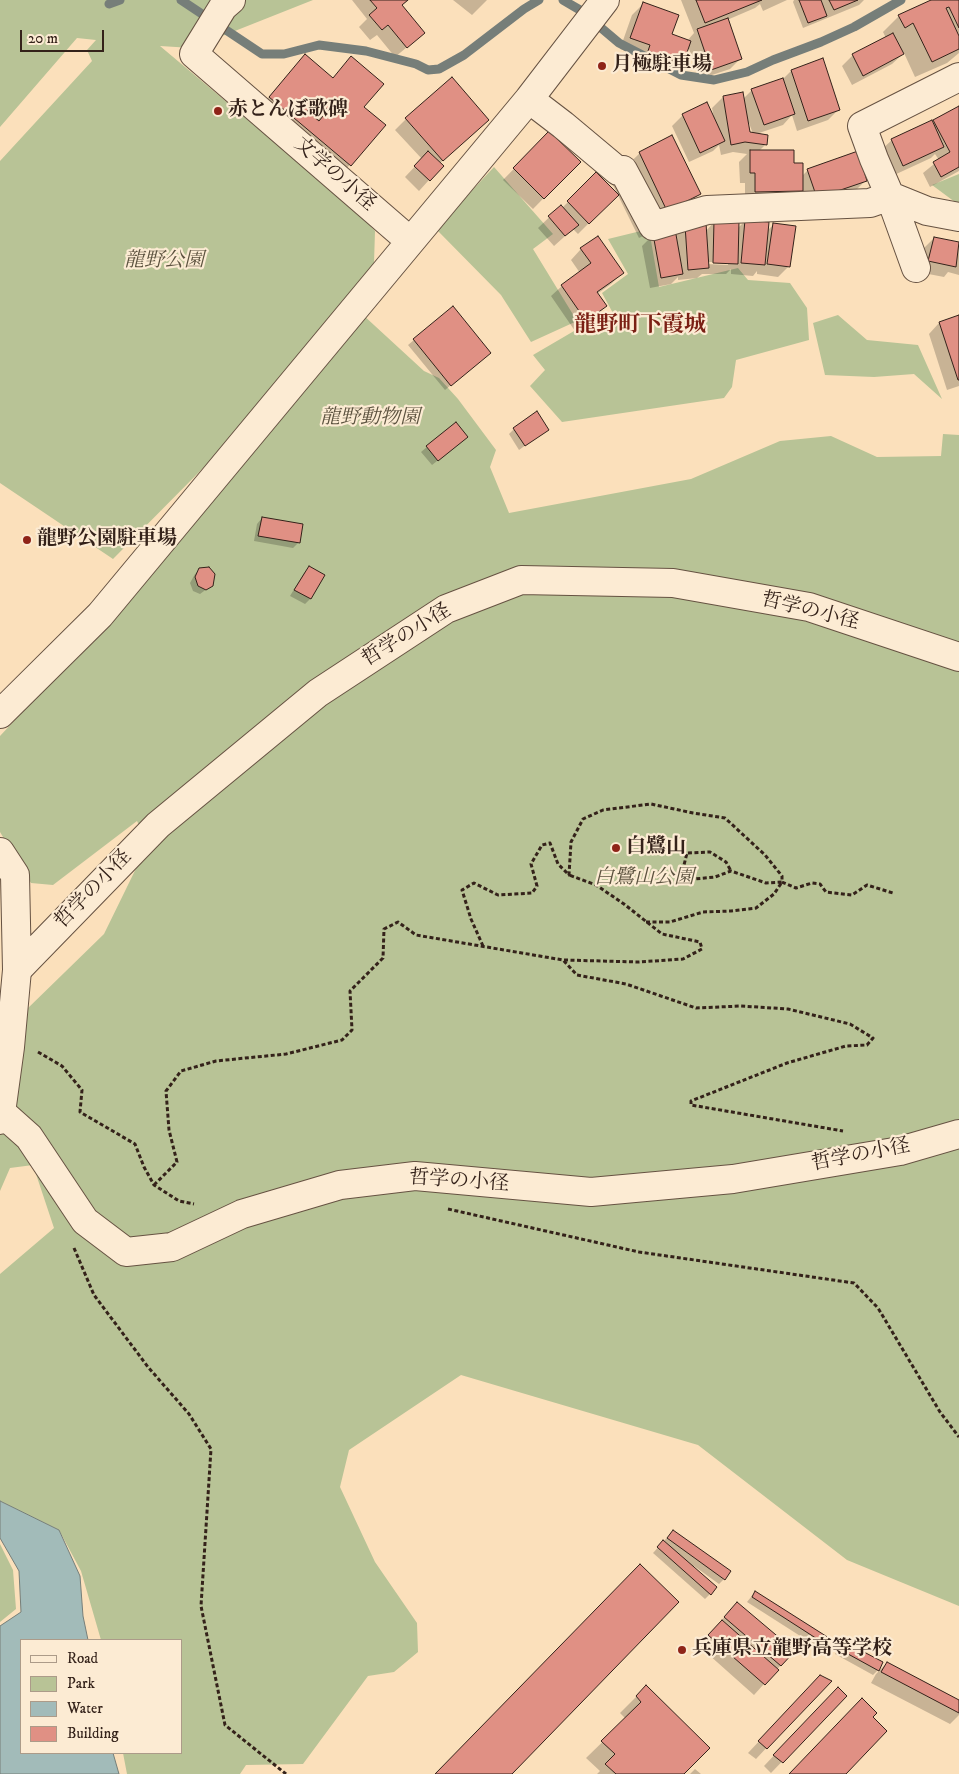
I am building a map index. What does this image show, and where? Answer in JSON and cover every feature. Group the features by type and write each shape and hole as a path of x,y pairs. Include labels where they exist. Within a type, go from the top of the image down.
{"street":[{"name":"文学の小径","path":"231,0 223,7 194,54 410,241"},
{"path":"0,714 100,615 529,99 605,0"},
{"path":"916,268 862,126 959,77"},
{"path":"529,99 618,171 623,170 653,226 707,210 870,202 890,196 927,211 959,217"},
{"name":"哲学の小径","path":"17,970 158,825 318,693 446,609 521,580 673,583 809,607 959,657"},
{"path":"0,852 15,876 17,970 1,1116"},
{"name":"哲学の小径","path":"1,1116 29,1137 85,1221 126,1252 172,1247 242,1214 340,1185 415,1176 591,1192 733,1179 900,1151 959,1134"}],"path":[{"path":"569,875 571,842 583,819 603,810 651,804 725,818 765,855 782,876 782,882 774,894 756,908 702,912 670,922 646,922"},
{"path":"665,841 687,853 710,852 726,862 731,871"},
{"path":"154,1185 176,1162 169,1130 166,1091 181,1071 216,1061 286,1054 342,1040 352,1030 350,991 383,958 384,930 398,922 416,935 563,960 639,962 684,959 702,949 700,942 662,934 596,885 569,875 558,864 550,843 542,845 531,864 537,886 532,893 498,896 474,883 462,890 471,919 484,946"},
{"path":"681,878 687,853"},
{"path":"658,872 694,879 716,877 731,871 766,883 782,882 796,888 812,882 820,884 826,892 852,895 867,884 893,893"},
{"path":"563,960 577,975 626,984 696,1008 741,1006 788,1009 850,1024 866,1033 874,1038 867,1046 846,1046 787,1063 691,1101 691,1106 844,1131"},
{"path":"10,1047 35,1050 62,1066 82,1090 80,1112 135,1144 144,1167 154,1185 179,1201 197,1205"},
{"path":"446,1209 638,1252 854,1283 878,1308 940,1412 959,1437"},
{"path":"72,1243 94,1295 148,1367 189,1414 211,1449 201,1606 225,1725 286,1774"}],"green space":[{"name":"龍野公園","path":"0,0 313,0 192,48 160,46 360,214 375,231 374,263 213,458 113,559 0,483 0,161 92,61 87,50 96,40 77,38 0,127"},
{"path":"494,167 553,234 533,249 577,321 531,342 501,295 436,229"},
{"path":"959,174 959,205 932,185"},
{"path":"649,229 659,287 738,268 748,280 790,283 807,308 809,340 736,360 732,387 724,398 562,422 530,386 545,370 533,355 586,324 614,315 602,293 628,274 608,239"},
{"path":"362,314 424,371 439,378 458,399 496,450 490,467 509,513 691,479 780,441 831,436 877,457 941,456 943,434 959,435 959,1606 847,1560 698,1445 461,1375 349,1450 340,1487 375,1562 417,1623 418,1652 394,1672 368,1676 303,1764 246,1765 240,1774 127,1774 123,1754 182,1754 182,1639 101,1639 81,1571 59,1530 0,1501 0,1274 54,1228 33,1165 10,1168 0,1191 0,1091 26,1010 104,934 148,844 137,821 53,885 31,883 0,832 0,736 156,569"},
{"path":"838,315 867,340 918,345 942,399 914,374 874,377 825,375 813,323"},
{"path":"0,1544 13,1570 16,1609 0,1622"}],"water":[{"path":"0,1501 59,1530 80,1576 83,1616 88,1639 20,1639 20,1754 113,1754 119,1774 0,1774 0,1626 21,1612 19,1571 0,1538"}],"building":[{"path":"370,0 408,0 402,5 425,33 407,48 388,25 382,30 369,15 377,8"},
{"path":"696,0 762,0 705,23"},
{"path":"799,0 821,0 827,16 808,23"},
{"path":"829,0 858,0 834,10"},
{"path":"931,0 959,0 959,28 949,7 946,8 959,36 959,49 932,62 913,23 905,28 898,15"},
{"path":"643,2 679,15 672,34 691,41 683,64 648,51 650,45 630,38"},
{"path":"728,18 742,59 711,70 697,29"},
{"path":"893,33 904,54 863,76 852,54"},
{"path":"305,54 333,78 351,56 384,84 364,107 386,125 351,166 269,97","holes":["317,100 328,110 319,121 307,111"]},
{"path":"823,58 840,110 808,121 791,70"},
{"path":"452,77 489,120 443,161 405,118"},
{"path":"783,78 795,114 764,125 751,89"},
{"path":"743,92 750,132 768,135 767,145 745,142 731,145 723,96"},
{"path":"707,102 725,141 700,153 682,114"},
{"path":"959,106 959,167 941,177 933,162 950,152 933,120"},
{"path":"932,120 944,147 903,166 891,139"},
{"path":"549,131 581,162 544,199 513,168"},
{"path":"672,135 701,194 667,211 639,152"},
{"path":"750,150 794,150 794,163 803,163 803,191 755,192 755,173 750,173"},
{"path":"428,151 444,166 430,181 414,166"},
{"path":"858,151 867,181 817,198 807,169"},
{"path":"596,172 619,195 589,224 567,201"},
{"path":"561,205 579,225 565,236 548,216"},
{"path":"745,220 769,222 765,265 741,263"},
{"path":"714,221 739,221 738,264 713,263"},
{"path":"706,223 709,268 688,270 685,225"},
{"path":"773,223 796,226 790,267 767,264"},
{"path":"675,229 683,274 661,278 653,234"},
{"path":"598,236 624,273 597,292 607,306 586,321 561,285 591,263 580,248"},
{"path":"934,237 959,242 956,267 928,261"},
{"path":"453,306 491,353 451,386 413,339"},
{"path":"959,315 959,380 958,380 939,322"},
{"path":"537,411 549,430 525,446 513,428"},
{"path":"456,422 468,437 438,461 426,446"},
{"path":"262,517 303,524 300,543 258,536"},
{"path":"309,566 325,575 311,599 294,590"},
{"path":"209,567 215,574 213,586 206,590 198,586 195,577 199,568"},
{"path":"673,1530 731,1571 725,1580 667,1538"},
{"path":"663,1540 717,1587 711,1595 657,1547"},
{"path":"640,1564 679,1602 512,1774 435,1774"},
{"path":"755,1591 829,1638 825,1644 752,1597"},
{"path":"737,1602 795,1651 781,1666 724,1617"},
{"path":"722,1620 779,1670 765,1685 708,1635"},
{"path":"843,1641 883,1662 879,1671 839,1649"},
{"path":"887,1662 959,1700 959,1713 881,1672"},
{"path":"820,1675 832,1681 767,1749 758,1741"},
{"path":"646,1685 710,1748 684,1774 616,1774 605,1764 615,1754 601,1741 641,1702 636,1696"},
{"path":"838,1687 847,1696 783,1763 773,1755"},
{"path":"862,1698 877,1713 873,1717 887,1731 846,1774 789,1774"}],"waterway":[{"path":"109,4 120,0"},
{"path":"181,0 262,54 284,54 319,45 366,51 416,64 428,70 439,69 464,55 524,9 539,0"},
{"path":"563,0 580,10 619,43 681,75 714,80 747,72 821,42 854,27 901,0"}],"place":[{"name":"月極駐車場","path":"602,66"},
{"name":"赤とんぼ歌碑","path":"218,111"},
{"name":"龍野公園駐車場","path":"27,540"},
{"name":"白鷺山","path":"616,848"},
{"name":"兵庫県立龍野高等学校","path":"682,1650"}],"district":[{"name":"龍野町下霞城","path":"640,326"}],"park label":[{"name":"龍野動物園","path":"370,419"},
{"name":"白鷺山公園","path":"644,879"}]}
